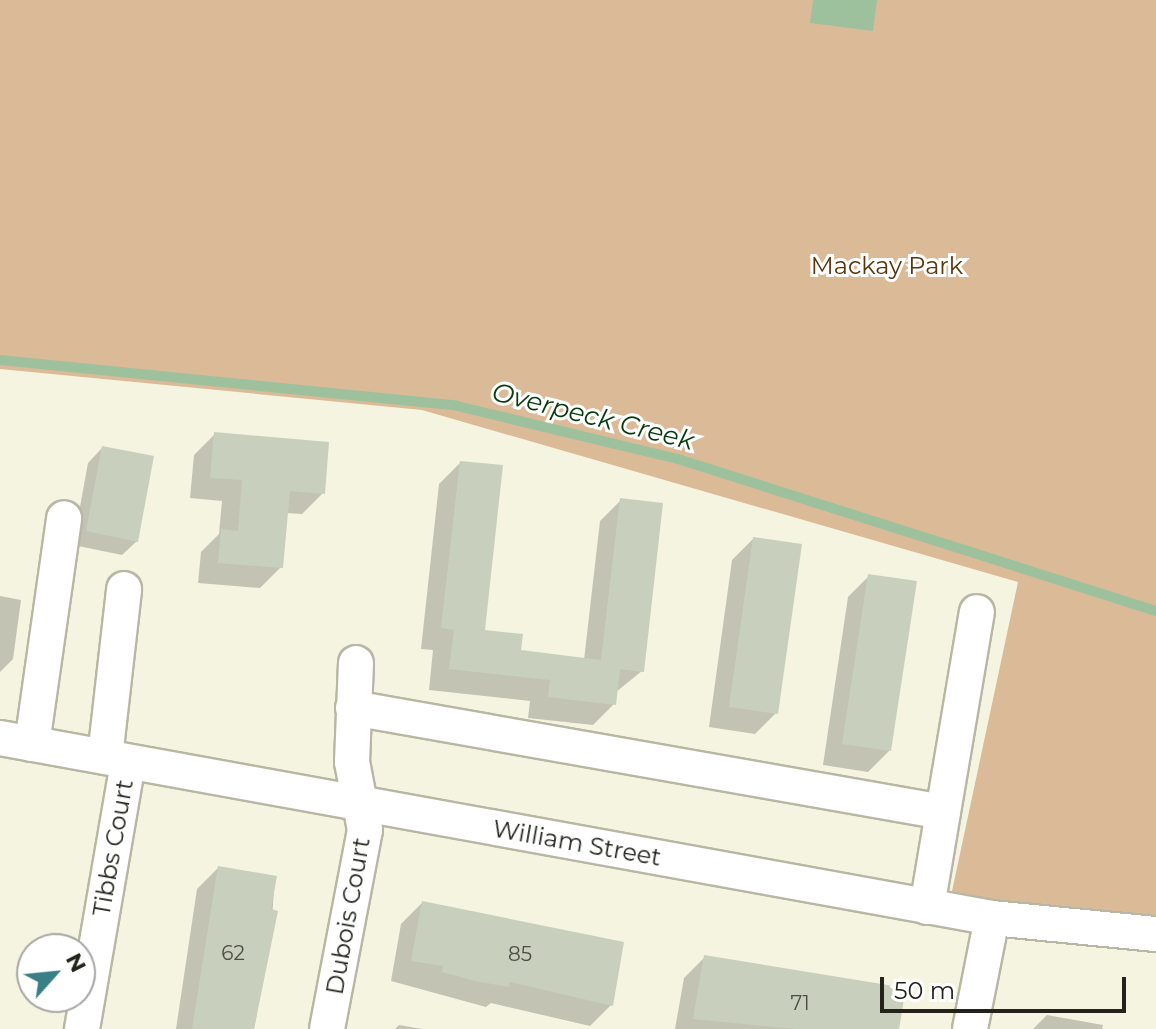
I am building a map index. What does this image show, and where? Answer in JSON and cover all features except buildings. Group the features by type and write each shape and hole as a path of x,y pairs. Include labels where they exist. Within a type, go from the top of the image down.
{"street":[{"path":"16,741 64,518"},
{"name":"Tibbs Court","path":"82,1029 116,760 124,589"},
{"path":"927,907 977,612"},
{"name":"Dubois Court","path":"327,1029 365,830 352,762 356,663"},
{"path":"353,708 943,812"},
{"name":"William Street","path":"16,741 927,907 992,918 1156,934"},
{"path":"970,1029 992,918"}],"green space":[{"name":"Mackay Park","path":"0,0 1156,0 1156,943 948,910 1018,582 422,410 0,369"}],"shaded area":[{"path":"813,0 877,0 873,31 810,23"}],"waterway":[{"name":"Overpeck Creek","path":"0,360 457,406 678,459 1156,611"}]}
